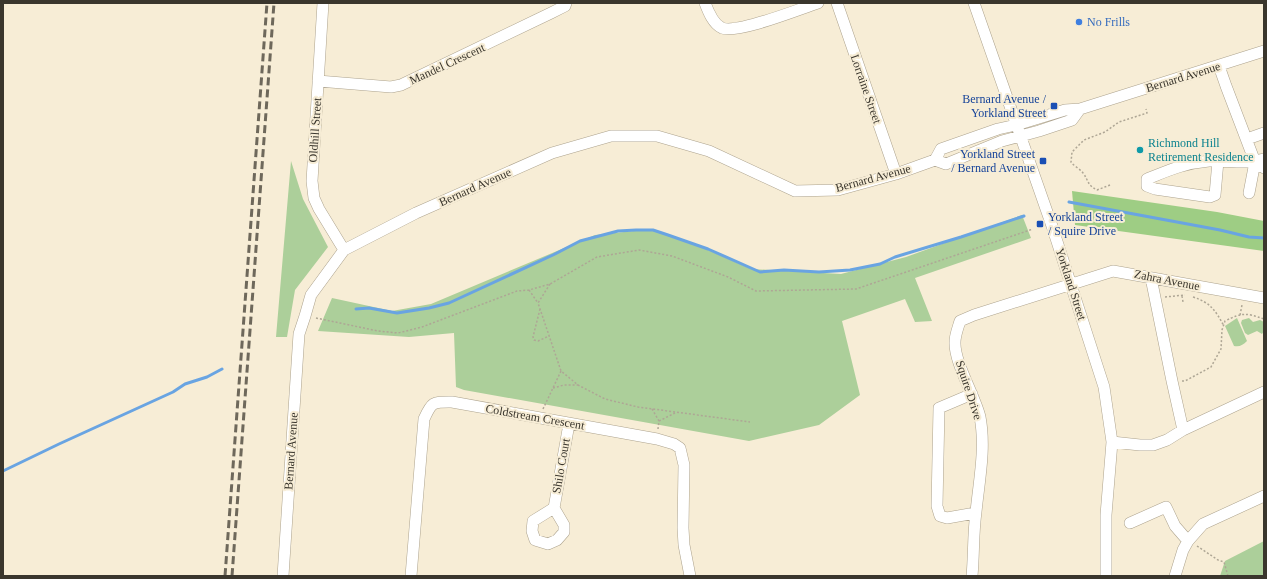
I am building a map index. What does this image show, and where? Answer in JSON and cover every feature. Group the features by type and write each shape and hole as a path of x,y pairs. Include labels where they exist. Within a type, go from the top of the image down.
{"street":[{"name":"Oldhill Street","path":"323,3 312,181 314,198 319,209 344,250"},
{"name":"Mandel Crescent","path":"318,81 391,87 401,85 426,75 551,13 565,6 566,3"},
{"path":"705,3 713,20 721,28 732,29 752,25 818,3"},
{"name":"Lorraine Street","path":"837,3 896,174"},
{"name":"Yorkland Street","path":"974,3 1052,226 1104,387 1112,442 1106,515 1106,576"},
{"name":"Bernard Avenue","path":"935,160 941,149 998,129 1065,110 1080,109 1264,51"},
{"path":"1219,66 1247,139 1261,163"},
{"name":"Bernard Avenue","path":"283,576 299,334 311,295 344,250 416,213 552,153 611,136 657,136 709,151 795,191 838,190 896,174 935,160 946,164 1002,141 1020,137 1072,120 1080,109"},
{"path":"1247,139 1264,133"},
{"path":"1218,161 1215,195 1210,197 1155,189 1147,186 1147,179 1181,165 1218,161 1261,163"},
{"path":"1249,193 1261,163"},
{"name":"Zahra Avenue","path":"1070,284 1113,271 1264,298"},
{"path":"1152,278 1183,430"},
{"name":"Squire Drive","path":"972,576 982,435 980,416 958,360 955,343 957,329 960,322 974,315 1070,284"},
{"path":"1112,442 1140,446 1153,445 1167,440 1183,430 1264,392"},
{"path":"972,394 939,408 937,506 940,516 947,518 976,513"},
{"name":"Coldstream Crescent","path":"411,576 424,419 429,407 433,404 452,402 539,419 657,439 674,444 680,448 684,465 684,545 690,576"},
{"name":"Shilo Court","path":"554,508 569,424"},
{"path":"1175,576 1183,550 1188,541 1203,524 1264,496"},
{"path":"1130,523 1166,507 1175,526 1188,541"}],"path":[{"path":"1110,185 1097,190 1090,187 1083,172 1075,167 1071,162 1072,152 1084,140 1105,132 1120,122 1148,113 1146,109"},
{"path":"305,316 331,320 378,331 398,333 422,327 517,291 529,290 550,284 597,257 639,250 672,256 728,277 756,291 856,289 1033,229"},
{"path":"538,303 550,284"},
{"path":"529,290 540,308 561,371 578,385 605,399 652,409 750,422"},
{"path":"1182,295 1183,302"},
{"path":"1156,299 1182,295 1195,297 1207,303 1215,310 1224,326"},
{"path":"540,308 533,337 534,340 538,341 549,336"},
{"path":"1172,381 1185,381 1211,367 1221,349 1222,330 1225,322 1237,315 1248,314 1264,319"},
{"path":"539,419 561,371"},
{"path":"553,388 564,385 578,385"},
{"path":"652,409 659,421 657,439"},
{"path":"659,421 675,412"},
{"path":"1188,541 1224,562 1228,576"}],"green space":[{"path":"291,161 303,199 328,247 295,290 287,337 276,337"},
{"path":"1072,191 1217,212 1264,221 1264,251 1075,225"},
{"path":"1022,215 1031,238 915,278 932,321 915,322 905,299 842,321 860,395 819,425 749,441 464,390 456,387 454,333 409,337 318,331 332,298 392,311 431,304 595,235 653,229 697,245 751,269 841,274 906,257"},
{"path":"1237,318 1247,341 1244,344 1234,346 1225,326"},
{"path":"1249,318 1253,322 1260,320 1264,322 1264,331 1262,334 1257,331 1248,335 1245,333 1241,323 1242,320"},
{"path":"1264,541 1264,576 1220,576 1225,561"}],"waterway":[{"path":"1069,202 1220,230 1249,237 1264,238"},
{"path":"356,309 369,308 397,313 449,303 580,241 618,231 653,230 708,249 760,272 784,270 819,272 850,270 880,264 895,257 1024,216"},
{"path":"3,471 173,392 185,384 207,377 222,369"}],"railway":[{"path":"225,576 267,3"},
{"path":"232,576 274,3"}],"place":[{"name":"No Frills","path":"1079,22"},
{"name":"Bernard Avenue / Yorkland Street","path":"1054,106"},
{"name":"Richmond Hill Retirement Residence","path":"1140,150"},
{"name":"Yorkland Street / Bernard Avenue","path":"1043,161"},
{"name":"Yorkland Street / Squire Drive","path":"1040,224"}]}
